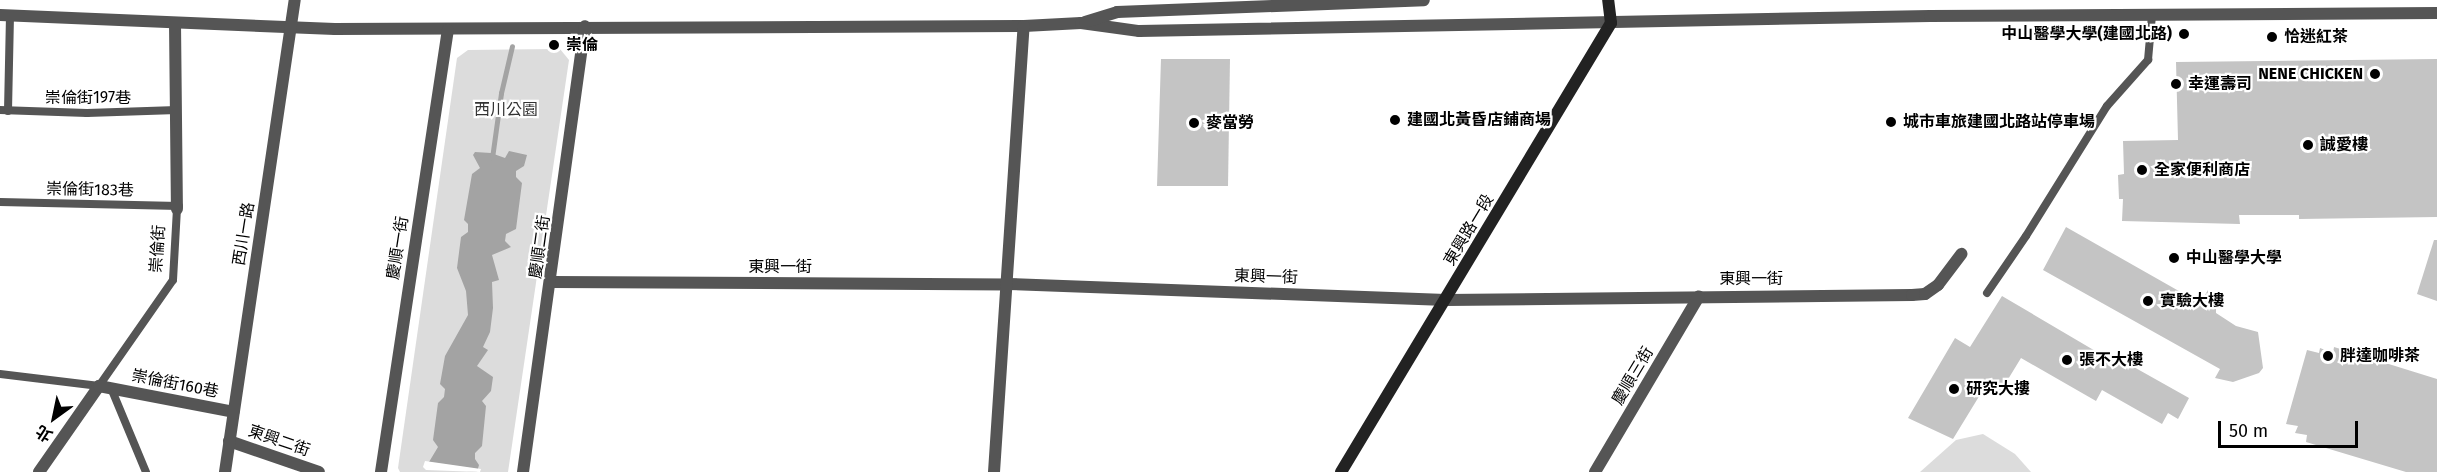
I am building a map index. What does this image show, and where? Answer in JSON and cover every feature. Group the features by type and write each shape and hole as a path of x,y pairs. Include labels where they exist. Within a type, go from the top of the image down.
{"street":[{"name":"西川一路","path":"225,472 295,0"},
{"path":"1081,23 1117,12 1424,0"},
{"path":"1608,0 1611,23"},
{"path":"5,15 175,23 448,30 585,26 1024,26 1081,23 1139,31 1930,16 2437,13"},
{"name":"崇倫街","path":"175,23 178,207"},
{"name":"東興路一段","path":"1341,472 1611,23"},
{"name":"慶順二街","path":"524,472 552,282 585,26"},
{"path":"994,472 1024,26"},
{"name":"慶順一街","path":"381,472 448,30"},
{"name":"東興一街","path":"552,282 1008,284 1446,300 1925,294 1938,285 1961,254"},
{"name":"慶順三街","path":"1595,472 1699,296"},
{"name":"崇倫街","path":"39,472 105,388"},
{"name":"崇倫街160巷","path":"105,388 234,412"},
{"name":"東興二街","path":"229,441 319,472"}],"lane":[{"path":"4,110 5,15"},
{"path":"1987,293 2026,236 2107,106 2148,60 2152,15"},
{"name":"崇倫街197巷","path":"4,110 87,113 177,110"},
{"name":"崇倫街183巷","path":"0,202 178,207"},
{"name":"崇倫街","path":"105,388 107,375 173,280 178,207"},
{"path":"0,374 105,388"},
{"name":"崇倫街160巷","path":"105,388 146,472"}],"green space":[{"name":"西川公園","path":"560,49 569,60 508,472 400,472 398,468 457,58 468,50"},
{"path":"1983,434 2015,454 2031,472 1920,472 1956,440"}],"shaded area":[{"path":"509,151 527,155 524,166 516,171 516,177 522,183 516,229 506,234 505,241 511,247 492,255 499,280 492,282 493,308 490,332 483,347 488,350 477,366 493,377 491,391 482,401 486,406 482,446 475,453 475,459 479,465 477,472 426,467 438,447 433,440 438,403 444,397 445,389 440,384 445,356 468,315 466,291 457,268 461,237 468,232 468,224 464,220 472,174 480,168 473,155 475,152 491,153 505,158"}],"pier":[{"path":"425,461 481,469 480,472 426,470 423,467"}],"building":[{"name":"麥當勞","path":"1161,59 1230,59 1228,186 1157,186"},
{"name":"誠愛樓","path":"2437,59 2437,217 2299,219 2299,215 2239,215 2240,224 2122,221 2123,199 2119,199 2118,175 2124,174 2123,141 2178,140 2176,62"},
{"name":"實驗大樓","path":"2066,227 2200,303 2208,290 2216,295 2216,313 2236,326 2258,332 2263,368 2259,373 2233,382 2215,378 2220,369 2043,270"},
{"path":"2434,240 2437,240 2437,301 2417,294"},
{"name":"張不大樓","path":"2002,296 2114,362 2116,357 2189,398 2178,419 2168,413 2162,424 2102,390 2096,401 2021,358 1999,394 1986,385 1953,439 1908,418 1955,338 1970,347"},
{"path":"2334,347 2437,379 2437,472 2406,472 2306,442 2307,435 2295,433 2298,426 2286,424 2307,350 2319,353 2320,348 2333,353"}],"waterway":[{"path":"492,158 501,93 512,46"}],"place":[{"name":"中山醫學大學(建國北路)","path":"2184,34"},
{"name":"恰迷紅茶","path":"2272,37"},
{"name":"崇倫","path":"554,45"},
{"name":"NENE CHICKEN","path":"2375,74"},
{"name":"幸運壽司","path":"2176,84"},
{"name":"建國北黃昏店鋪商場","path":"1395,120"},
{"name":"城市車旅建國北路站停車場","path":"1891,122"},
{"name":"麥當勞","path":"1194,123"},
{"name":"誠愛樓","path":"2308,145"},
{"name":"全家便利商店","path":"2142,170"},
{"name":"中山醫學大學","path":"2174,258"},
{"name":"實驗大樓","path":"2148,301"},
{"name":"胖達咖啡茶","path":"2328,356"},
{"name":"張不大樓","path":"2067,360"},
{"name":"研究大摟","path":"1954,389"}]}
